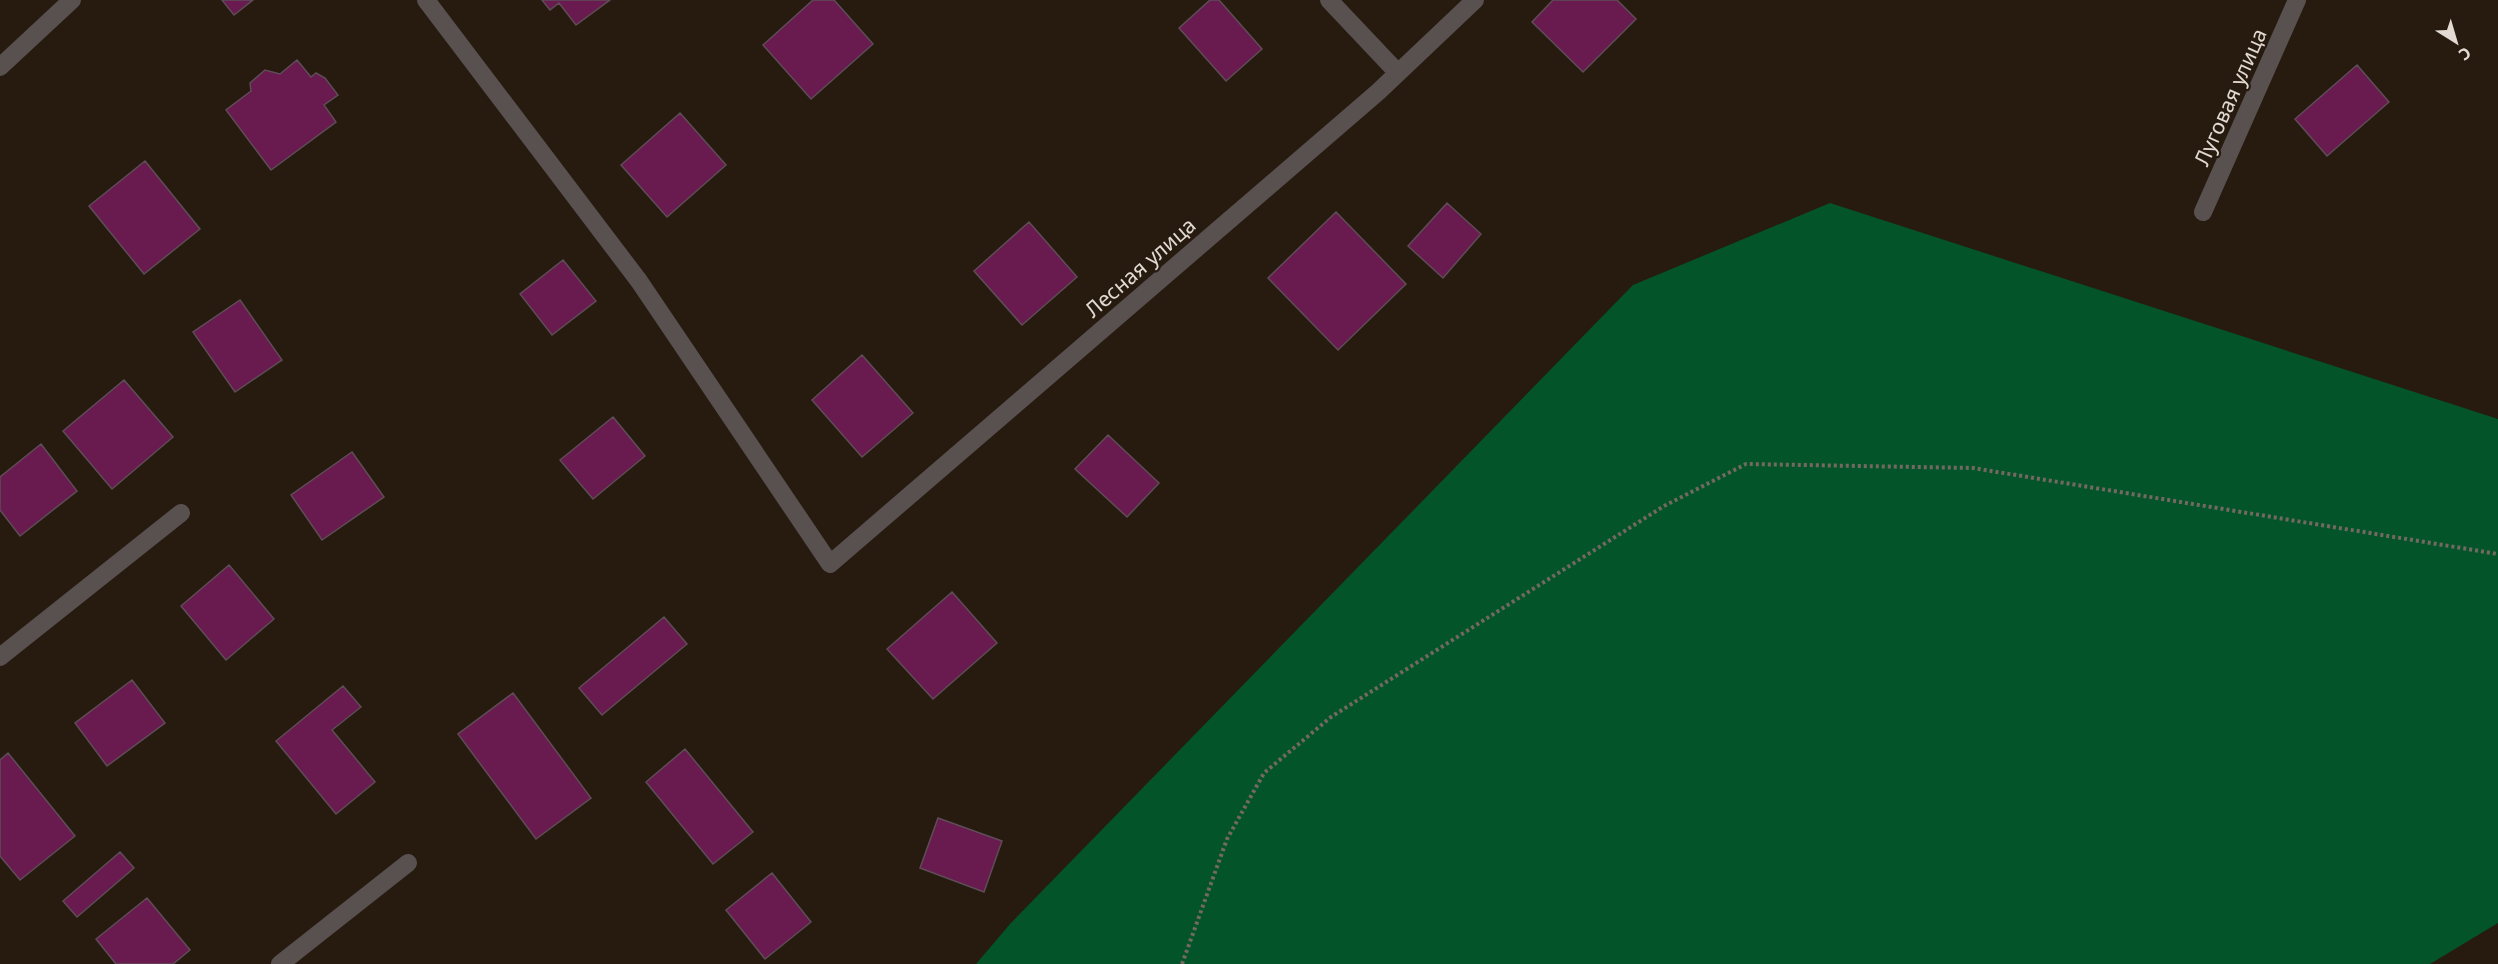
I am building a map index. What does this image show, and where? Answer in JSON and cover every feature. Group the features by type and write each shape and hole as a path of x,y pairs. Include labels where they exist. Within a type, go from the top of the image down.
{"street":[{"path":"0,67 72,0"},
{"name":"Лесная улица","path":"426,0 639,281 830,564 1398,73 1475,0"},
{"path":"1329,0 1398,73"},
{"name":"Луговая улица","path":"2203,212 2297,0"},
{"path":"0,657 182,513"},
{"path":"280,964 408,862"}],"path":[{"path":"1182,964 1227,839 1264,773 1331,717 1664,506 1746,464 1973,468 2498,554"}],"green space":[{"path":"1830,203 2498,419 2498,923 2430,964 976,964 1010,924 1633,285"}],"building":[{"path":"222,0 253,0 234,15"},
{"path":"542,0 610,0 576,25 559,3 550,10"},
{"path":"813,0 834,0 873,44 811,99 763,45"},
{"path":"1210,0 1219,0 1262,49 1226,81 1179,28"},
{"path":"1553,0 1617,0 1636,19 1583,72 1532,22"},
{"path":"297,60 311,77 316,73 325,78 338,95 324,105 336,122 271,170 226,110 251,91 250,83 265,70 280,74"},
{"path":"2357,65 2389,102 2327,156 2295,119"},
{"path":"680,113 726,165 667,217 621,165"},
{"path":"145,161 200,229 144,274 89,206"},
{"path":"1447,203 1481,234 1443,278 1408,246"},
{"path":"1336,212 1406,284 1338,350 1268,278"},
{"path":"1029,222 1077,277 1022,325 974,271"},
{"path":"563,260 596,301 552,335 520,294"},
{"path":"240,300 282,360 235,392 193,332"},
{"path":"862,355 913,413 862,457 812,400"},
{"path":"124,380 173,437 112,489 63,431"},
{"path":"613,417 645,456 593,499 560,460"},
{"path":"1108,435 1159,483 1127,517 1075,469"},
{"path":"41,444 77,491 20,536 0,510 0,477"},
{"path":"352,452 384,497 322,540 291,495"},
{"path":"229,565 274,619 226,660 181,606"},
{"path":"952,592 997,643 933,699 887,649"},
{"path":"664,617 687,644 602,715 579,688"},
{"path":"132,680 165,723 107,766 75,723"},
{"path":"343,686 361,707 332,730 375,782 336,814 276,741"},
{"path":"513,693 591,798 536,839 458,734"},
{"path":"685,749 753,832 713,864 646,782"},
{"path":"8,753 75,836 20,880 0,856 0,760"},
{"path":"938,818 1002,841 984,892 920,868"},
{"path":"120,852 134,868 77,917 63,901"},
{"path":"772,873 811,922 765,959 726,910"},
{"path":"147,898 190,950 173,964 116,964 96,939"}]}
